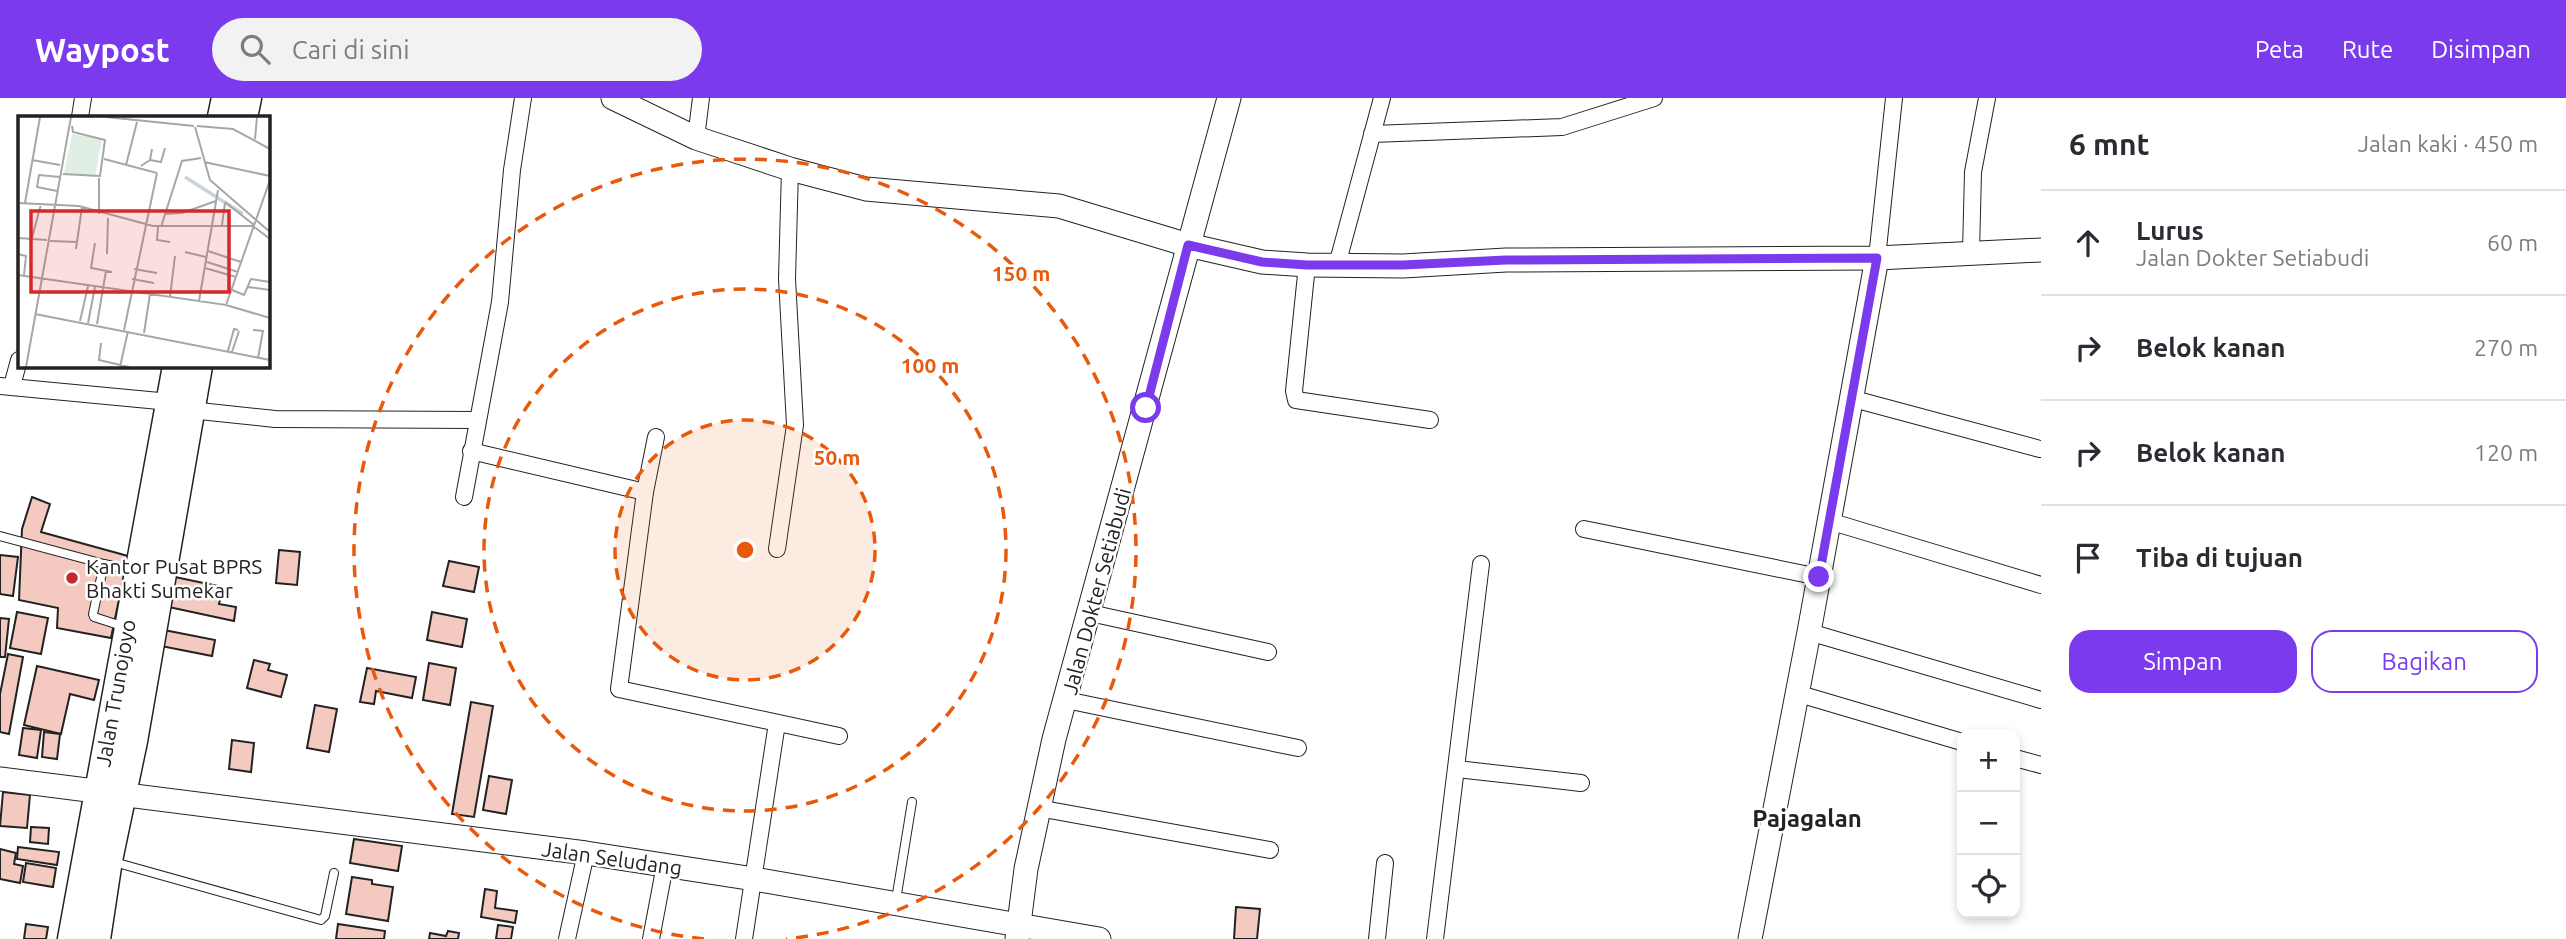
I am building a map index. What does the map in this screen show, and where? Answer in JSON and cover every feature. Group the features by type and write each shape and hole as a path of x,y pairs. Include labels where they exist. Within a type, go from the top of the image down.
{"highway":[{"path":"222,116 226,98"},
{"path":"243,116 247,98"},
{"name":"Jalan Trunojoyo","path":"72,939 109,793 133,741 180,406 177,368"},
{"name":"Jalan Trunojoyo","path":"96,939 108,860 109,793 128,628 138,571 180,406 197,368"}],"street":[{"path":"80,116 83,98"},
{"path":"464,497 500,302 512,170 523,98"},
{"path":"613,98 696,138 790,169 866,189 1059,206 1188,245 1262,262 1403,265 1506,260 1877,258 2041,250"},
{"path":"696,138 701,98"},
{"name":"Jalan Dokter Setiabudi","path":"1017,932 1038,808 1229,98"},
{"path":"1337,265 1382,98"},
{"path":"1372,134 1562,127 1654,98"},
{"path":"1750,939 1810,632 1877,258 1894,98"},
{"path":"1971,252 1973,172 1987,98"},
{"path":"778,548 795,425 787,279 790,169"},
{"path":"1307,265 1294,391 1296,400 1430,420"},
{"path":"18,362 6,386 275,419 477,420"},
{"path":"1850,398 2040,449"},
{"path":"656,437 645,492 619,689 839,736"},
{"path":"471,451 645,492"},
{"path":"1829,522 2041,585"},
{"path":"1584,529 1819,577"},
{"path":"1435,939 1481,564"},
{"path":"1090,613 1268,652"},
{"path":"1810,632 2041,700"},
{"path":"1796,693 1957,741"},
{"path":"1066,700 1298,748"},
{"path":"744,939 777,723"},
{"path":"2020,759 2041,765"},
{"path":"1457,769 1581,783"},
{"name":"Jalan Seludang","path":"0,779 586,853 896,903 1017,932 1099,939"},
{"path":"1038,808 1270,850"},
{"path":"567,939 586,853"},
{"path":"1377,939 1385,863"},
{"path":"651,939 665,865"}],"lane":[{"path":"0,536 138,571"},
{"path":"104,564 93,616 128,628"},
{"path":"896,903 912,802"},
{"path":"108,860 321,920 326,916 334,873"}],"building":[{"name":"Kantor Pusat BPRS Bhakti Sumekar","path":"32,497 50,504 41,532 128,556 111,638 57,628 58,608 19,600 22,529"},
{"path":"279,550 300,552 297,585 276,583"},
{"path":"0,555 18,557 13,596 0,594"},
{"path":"449,561 479,567 474,592 443,586"},
{"path":"170,576 223,587 219,604 236,607 234,621 164,606"},
{"path":"17,612 48,618 41,654 10,648"},
{"path":"432,612 467,619 462,647 427,640"},
{"path":"0,618 9,619 5,657 0,657"},
{"path":"164,630 215,640 212,656 161,646"},
{"path":"8,654 23,657 9,734 0,732 0,694"},
{"path":"254,660 270,664 268,670 287,675 281,697 247,688"},
{"path":"429,663 456,668 450,705 423,700"},
{"path":"37,666 99,680 94,700 70,694 61,734 24,725"},
{"path":"367,668 416,677 412,698 376,691 374,704 360,702"},
{"path":"471,702 493,706 474,817 452,814"},
{"path":"315,705 337,709 329,752 307,748"},
{"path":"23,728 41,730 37,758 19,755"},
{"path":"44,732 60,734 57,759 42,757"},
{"path":"232,740 254,743 251,772 229,769"},
{"path":"489,776 512,780 506,814 483,810"},
{"path":"3,792 30,795 27,828 0,826"},
{"path":"31,827 49,828 48,844 30,842"},
{"path":"354,839 402,846 398,871 350,863"},
{"path":"18,847 59,852 57,865 17,859"},
{"path":"0,849 16,853 14,864 23,866 20,883 0,879"},
{"path":"26,863 56,868 53,887 23,882"},
{"path":"352,877 393,887 388,921 346,914"},
{"path":"485,889 497,891 495,908 517,911 515,923 481,917"},
{"path":"1236,907 1260,909 1257,939 1234,939"},
{"path":"26,924 48,927 46,939 24,939"},
{"path":"338,924 385,931 384,939 336,939"},
{"path":"498,925 513,927 511,939 496,939"},
{"path":"448,931 459,933 458,939 429,939 430,933 446,936"}],"place":[{"name":"Kantor Pusat BPRS Bhakti Sumekar","path":"72,578"}],"district":[{"name":"Pajagalan","path":"1807,818"}],"route":[{"path":"1146,408 1188,245 1262,262 1307,265 1403,265 1506,260 1877,258 1819,577"}]}
